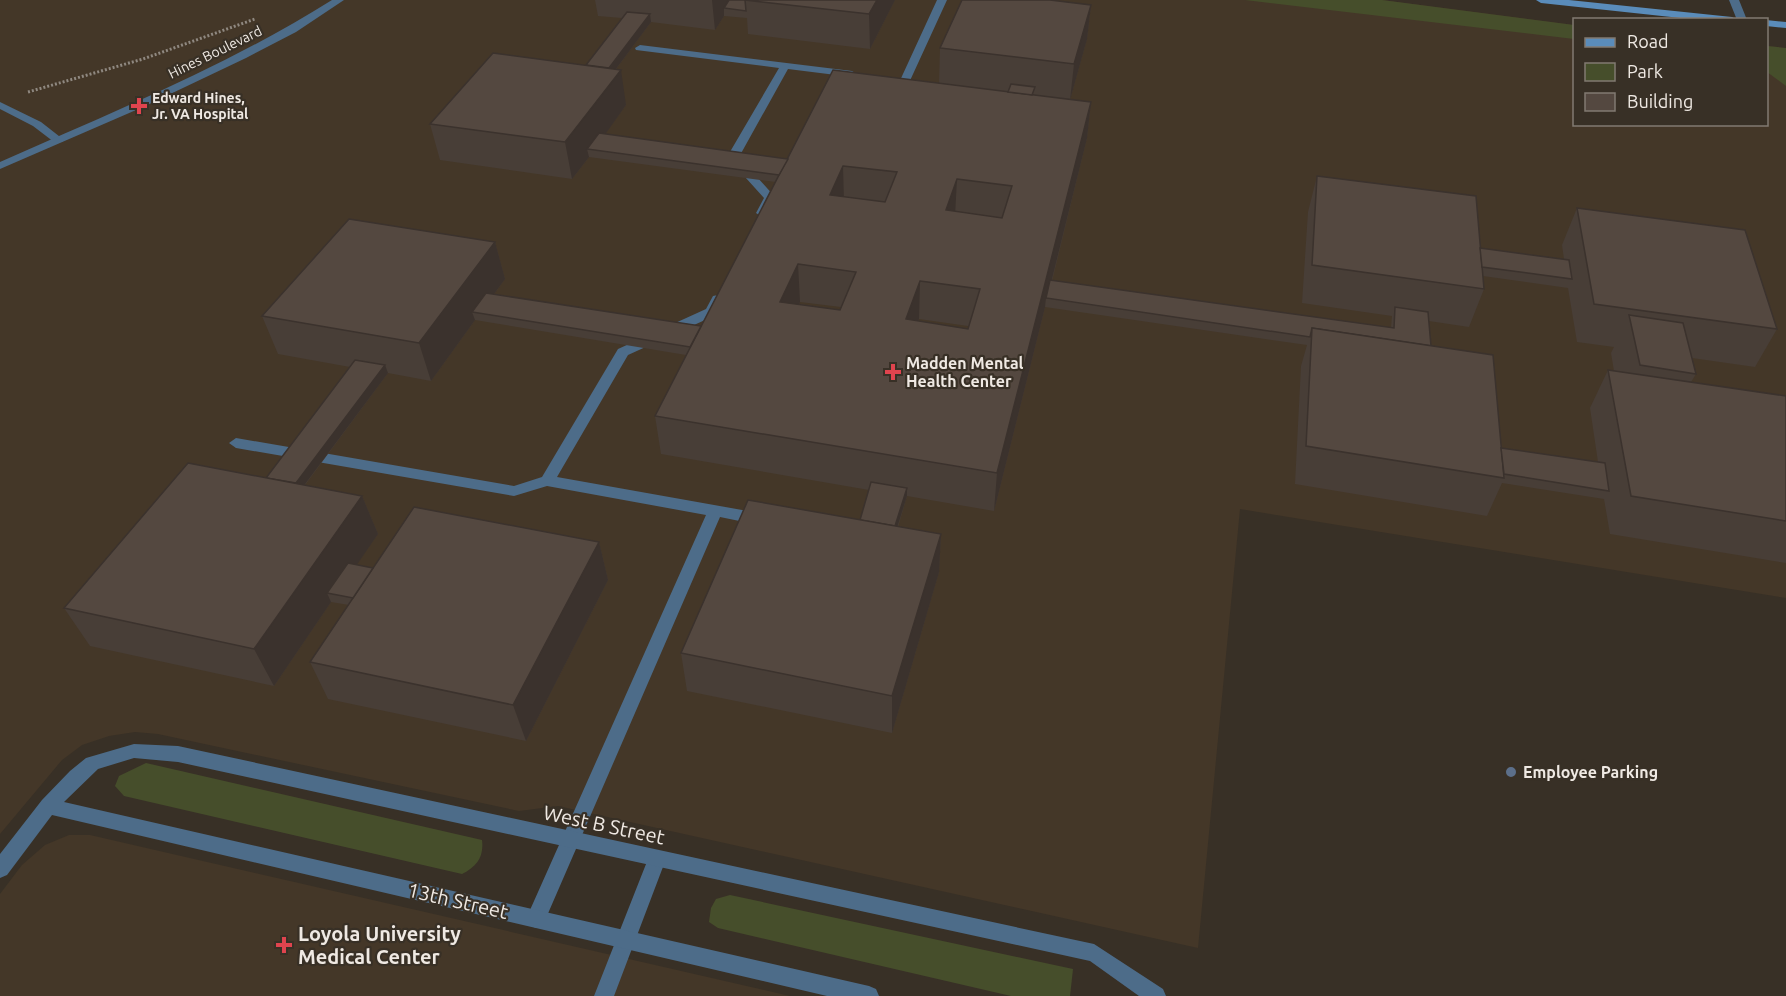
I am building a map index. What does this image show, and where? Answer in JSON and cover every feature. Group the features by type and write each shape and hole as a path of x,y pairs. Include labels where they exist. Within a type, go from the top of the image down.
{"main road":[{"path":"1541,0 1603,3 1717,18"},
{"path":"1768,23 1786,25"}],"street":[{"name":"Hines Boulevard","path":"0,166 279,38 339,0"},
{"path":"924,90 902,87 900,80 942,0"},
{"path":"1734,0 1741,18"},
{"path":"640,48 862,76"},
{"path":"754,229 770,198 733,157 785,66"},
{"path":"0,105 37,124 58,140"},
{"path":"547,481 623,352 711,312 727,281"},
{"path":"236,443 514,490 547,481 770,521"},
{"path":"536,919 715,512"},
{"name":"West B Street","path":"0,869 48,806 75,776 92,763 134,751 177,754 1094,953 1156,996"},
{"name":"13th Street","path":"48,806 869,996"},
{"path":"604,996 657,860"}],"path":[{"path":"25,93 84,78 180,47 262,16"}],"shaded area":[{"name":"Madden Mental Health Center","path":"0,0 1382,0 1573,25 1573,126 1768,126 1768,46 1786,48 1786,598 1240,509 1198,948 558,806 519,811 158,734 135,732 109,736 82,745 62,760 0,834"},
{"name":"Loyola University Medical Center","path":"69,835 90,835 790,996 0,996 0,894 22,865 45,845"}],"green space":[{"path":"1245,0 1382,0 1573,25 1573,39"},
{"path":"1768,46 1786,48 1786,86 1768,73"},
{"path":"146,763 482,840 481,856 472,868 462,874 124,796 115,786 119,776"},
{"path":"730,895 1073,969 1070,996 1011,996 718,928 709,922 711,908 716,899"}],"building":[{"path":"729,0 745,0 746,11 724,8"},
{"path":"745,0 877,0 869,14"},
{"path":"962,0 1050,0 1091,5 1074,64 940,48"},
{"path":"627,12 650,14 609,68 586,65"},
{"path":"493,53 621,70 565,142 430,124"},
{"path":"833,70 1091,102 997,473 655,416","holes":["843,166 897,172 885,202 830,195","957,179 1012,186 1002,218 946,210","798,264 856,272 840,310 780,302","920,281 980,289 968,329 906,319"]},
{"path":"1011,84 1035,87 1032,95 1008,92"},
{"path":"599,133 788,159 779,175 587,149"},
{"path":"1317,176 1476,196 1484,289 1312,265"},
{"path":"1577,208 1745,230 1777,329 1594,304"},
{"path":"349,219 495,242 419,343 262,316"},
{"path":"1480,248 1569,260 1572,279 1482,267"},
{"path":"1050,280 1394,328 1395,307 1428,312 1431,346 1312,328 1310,337 1046,298"},
{"path":"486,293 701,326 690,347 472,312"},
{"path":"1629,315 1683,323 1696,374 1640,365"},
{"path":"1312,328 1493,355 1504,478 1306,446"},
{"path":"355,360 385,365 296,483 266,478"},
{"path":"1608,370 1786,396 1786,521 1631,496"},
{"path":"1501,448 1605,463 1609,491 1504,474"},
{"path":"188,463 362,496 254,649 64,608"},
{"path":"871,482 907,488 895,526 860,520"},
{"path":"748,500 941,534 892,696 681,653"},
{"path":"414,507 599,542 513,705 310,662"},
{"path":"348,563 373,568 353,598 327,593"}],"place":[{"name":"Edward Hines, Jr. VA Hospital","path":"139,106"},
{"name":"Madden Mental Health Center","path":"893,372"},
{"name":"Employee Parking","path":"1511,772"},
{"name":"Loyola University Medical Center","path":"284,945"}]}
